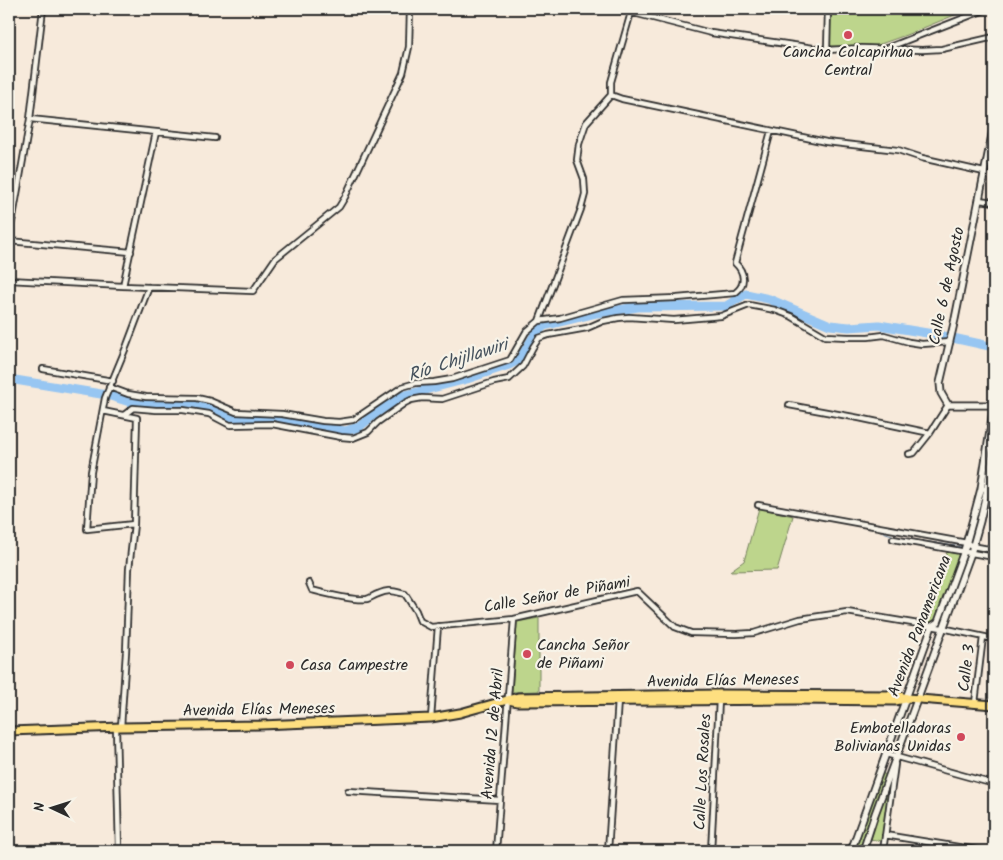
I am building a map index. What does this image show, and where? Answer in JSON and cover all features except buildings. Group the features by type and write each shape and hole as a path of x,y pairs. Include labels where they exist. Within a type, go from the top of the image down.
{"main road":[{"name":"Calle 6 de Agosto","path":"948,405 943,398 940,386 984,172 992,145 994,125"},
{"path":"948,405 994,405"},
{"name":"Avenida Panamericana","path":"851,851 932,626 938,622 980,522 994,405"},
{"name":"Avenida Panamericana","path":"984,489 994,445"},
{"name":"Avenida Panamericana","path":"863,851 968,549"},
{"name":"Avenida Elías Meneses","path":"9,730 261,725 431,718 460,713 509,700 517,702 719,697 895,701 906,698 994,705"}],"street":[{"path":"9,232 30,119 43,9"},
{"path":"9,280 253,291 275,259 339,207 345,197 403,74 409,47 410,9"},
{"path":"618,9 632,10 711,33 827,50 862,48 942,49 994,36"},
{"path":"827,50 828,9"},
{"path":"883,49 986,9"},
{"path":"540,321 585,194 584,179 577,160 579,144 586,123 611,95 611,82 632,10"},
{"path":"611,95 622,99 826,142 898,150 922,158 984,172"},
{"path":"30,119 215,138"},
{"path":"108,389 146,397 197,398 210,401 236,412 282,414 323,421 338,422 352,420 402,386 452,379 510,360 526,332 540,321 560,318 624,300 735,293 740,289 743,274 740,267 735,263 771,131"},
{"path":"123,286 156,132"},
{"path":"979,200 994,202"},
{"path":"9,241 131,252"},
{"path":"134,524 86,529 91,472 105,398 149,286"},
{"path":"124,415 133,408 183,410 209,414 230,425 272,424 354,438 368,432 404,402 422,398 442,399 509,379 523,366 532,347 539,338 587,328 603,321 618,318 674,320 721,316 749,305 776,310 791,316 825,336 868,337 884,335 922,344 951,339"},
{"path":"43,369 112,381"},
{"path":"909,454 914,453 930,433 948,405"},
{"path":"789,406 930,433"},
{"path":"103,411 137,418 134,524 129,570 126,652 119,727 119,851"},
{"path":"984,489 994,490"},
{"path":"758,505 968,549 994,557"},
{"path":"893,539 968,549 994,550"},
{"path":"310,583 312,590 354,598 369,599 388,590 405,594 420,621 431,627 438,626 431,718"},
{"name":"Calle Señor de Piñami","path":"438,626 514,619 637,591 675,627 691,633 754,633 800,619 847,612 932,626 994,639"},
{"name":"Avenida 12 de Abril","path":"496,851 514,619"},
{"name":"Calle 3","path":"975,703 983,637"},
{"name":"Calle Los Rosales","path":"711,851 719,697"},
{"path":"608,851 618,698"},
{"path":"886,754 994,784"},
{"path":"882,851 896,758"},
{"path":"348,791 500,800"},
{"path":"885,835 983,851"}],"green space":[{"path":"831,9 963,9 962,12 872,47 832,46 829,43"},
{"path":"759,508 793,516 777,570 730,571 744,561"},
{"path":"947,552 959,554 936,619 932,623 923,621"},
{"path":"539,618 539,691 512,692 517,622"},
{"path":"882,773 886,775 860,851 855,851"},
{"path":"885,792 889,793 882,841 870,839"}],"waterway":[{"name":"Río Chijllawiri","path":"9,379 107,395 133,403 201,405 231,419 283,418 314,427 345,431 359,427 402,396 467,379 509,365 520,359 535,334 544,326 597,313 638,307 726,306 746,294 769,299 830,325 849,327 879,325 994,347"},
{"path":"883,532 898,537 961,547"},
{"path":"975,550 994,555"}],"place":[{"name":"Cancha Colcapirhua Central","path":"848,35"},
{"name":"Cancha Señor de Piñami","path":"527,654"},
{"name":"Casa Campestre","path":"290,665"},
{"name":"Embotelladoras Bolivianas Unidas","path":"961,737"}]}
